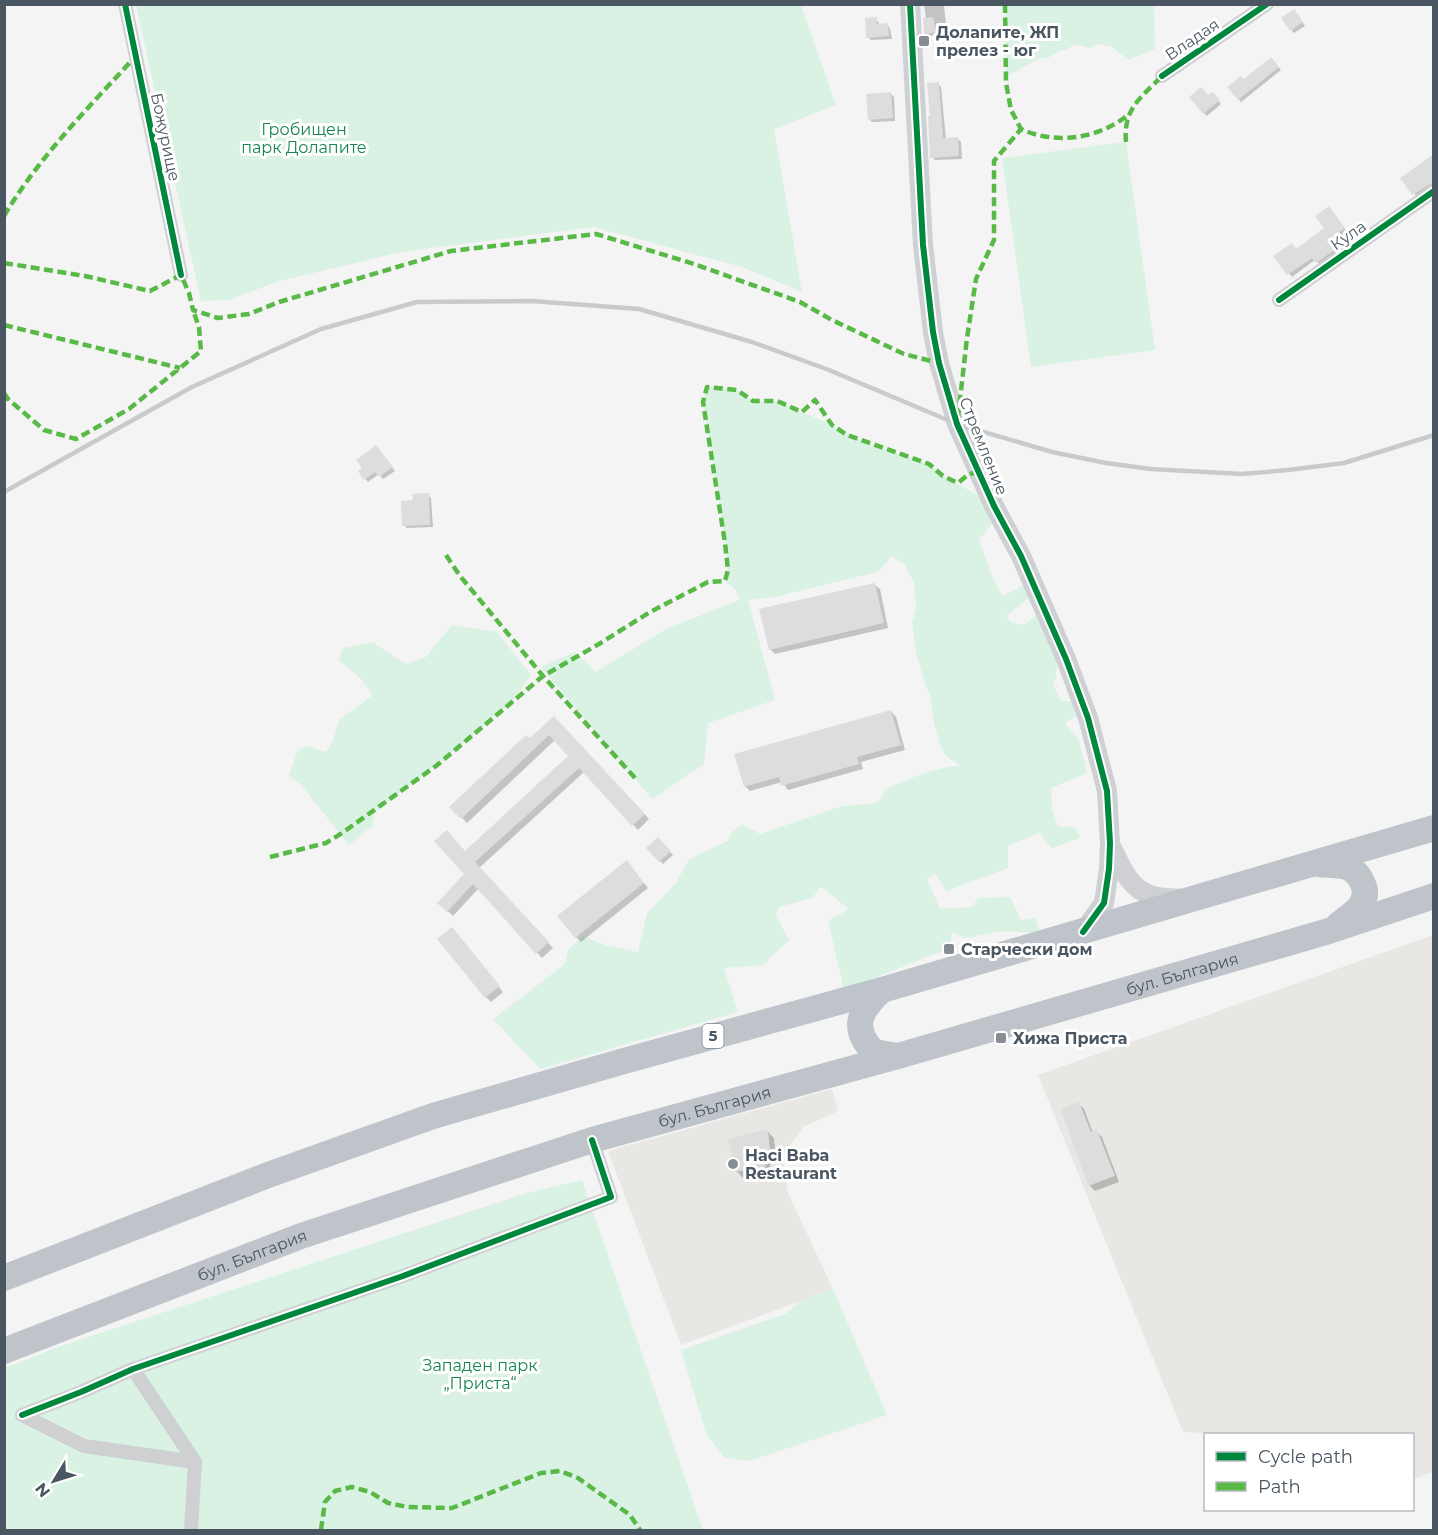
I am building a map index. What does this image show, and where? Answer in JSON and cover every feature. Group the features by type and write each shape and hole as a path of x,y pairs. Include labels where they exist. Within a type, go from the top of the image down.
{"highway":[{"name":"5","path":"4,1278 268,1175 433,1116 624,1060 882,990 1434,828"},
{"path":"1311,864 1347,867 1359,876 1366,891 1363,903 1353,914 1329,932"},
{"name":"бул. България","path":"4,1351 301,1236 592,1140 898,1056 1329,932 1434,896"},
{"path":"882,990 866,1006 861,1016 862,1036 874,1052 898,1056"}],"street":[{"name":"Божурище","path":"125,4 181,275"},
{"name":"Стремление","path":"910,4 923,245 939,363 957,424 994,506 1021,556 1065,659 1088,718 1107,791 1110,843 1104,903 1083,932"},
{"name":"Владая","path":"1162,76 1267,4"},
{"name":"Кула","path":"1279,300 1434,191"},
{"path":"1110,843 1125,875 1137,886 1150,895 1190,900"},
{"path":"195,1462 84,1446 22,1415 133,1369 403,1276 611,1197 592,1140"},
{"path":"133,1369 195,1462 191,1530"}],"shaded area":[{"path":"1433,935 1433,1472 1414,1479 1414,1433 1183,1432 1038,1075"},
{"path":"832,1089 838,1111 803,1127 782,1157 788,1193 833,1289 681,1345 608,1151"}],"green space":[{"name":"Гробищен парк Долапите","path":"136,5 801,5 836,105 774,129 802,292 742,267 593,227 401,252 276,282 229,300 201,301"},
{"path":"1005,5 1154,5 1155,49 1129,60 1112,47 1098,44 1089,48 1075,44 1050,57 1037,59 1006,77"},
{"path":"1126,142 1155,350 1031,367 1002,158"},
{"path":"707,387 737,390 753,401 777,401 864,442 929,464 943,476 979,496 997,517 979,540 993,579 1003,596 1024,585 1030,597 1006,616 1012,623 1023,625 1040,613 1060,655 1053,685 1061,701 1072,701 1077,715 1065,724 1079,740 1087,773 1051,788 1052,810 1058,826 1076,828 1080,838 1052,848 1039,833 1008,846 1008,868 946,891 935,873 927,879 940,909 972,907 978,898 1010,897 1021,920 1036,918 1040,933 1004,931 965,938 952,932 950,948 844,990 828,921 849,909 821,887 812,898 779,907 776,915 789,940 763,965 724,968 738,1012 540,1069 493,1019 565,964 568,950 583,936 605,945 638,952 647,913 676,883 689,859 728,841 731,833 742,824 760,834 842,806 880,801 884,790 902,782 931,771 961,766 947,757 940,746 933,719 931,698 917,656 912,623 916,609 914,583 905,565 892,556 878,572 778,596 748,600 775,700 708,723 704,764 652,799 541,667 575,652 596,672 666,629 740,600 736,590 725,581 728,570 725,543 703,402"},
{"path":"452,625 497,632 531,675 512,702 436,766 374,812 373,825 349,845 302,786 289,775 298,750 307,746 326,752 333,741 339,720 373,695 361,679 339,660 343,648 372,642 406,664 426,657"},
{"name":"Западен парк „Приста“","path":"582,1180 703,1530 5,1530 5,1368 61,1346 527,1193"},
{"path":"833,1289 887,1415 749,1461 724,1457 706,1433 681,1350 785,1314 801,1301"}],"building":[{"path":"1294,9 1303,22 1290,31 1281,18"},
{"path":"877,17 877,24 888,23 889,36 866,38 865,18"},
{"path":"933,17 936,32 924,34 923,18"},
{"path":"1271,57 1279,67 1238,100 1227,87 1241,76 1244,79"},
{"path":"939,82 943,138 958,137 959,156 930,158 927,83"},
{"path":"1201,87 1208,95 1213,92 1220,100 1203,114 1189,97"},
{"path":"891,92 893,118 868,120 866,94"},
{"path":"1434,154 1434,182 1412,195 1400,178"},
{"path":"1329,206 1345,228 1333,237 1340,246 1316,263 1312,258 1287,275 1273,256 1292,243 1296,249 1324,228 1315,216"},
{"path":"376,445 393,467 379,477 375,472 364,480 358,471 362,468 356,460"},
{"path":"429,493 430,525 402,526 401,501 413,500 412,494"},
{"path":"875,583 884,623 769,650 759,609"},
{"path":"891,710 901,745 857,757 859,764 781,786 779,777 744,787 734,754"},
{"path":"554,716 645,814 632,826 579,768 475,862 549,942 536,954 473,884 447,912 437,903 464,874 434,841 447,830 465,851 568,756 549,735 461,819 449,807 526,735 530,738"},
{"path":"658,837 671,851 659,862 646,848"},
{"path":"627,860 644,883 575,938 557,916"},
{"path":"452,927 500,986 485,998 437,939"},
{"path":"1079,1102 1091,1132 1097,1130 1115,1176 1088,1186 1061,1109"},
{"path":"768,1129 770,1151 763,1152 766,1166 735,1172 728,1161 732,1155 728,1139"}],"railway":[{"path":"4,492 192,387 321,329 417,302 532,301 639,309 752,342 829,370 957,424 1052,452 1151,469 1242,474 1288,470 1344,463 1434,435"}],"marked path":[{"path":"1005,4 1006,83 1011,110 1021,129 1048,137 1076,137 1103,130 1128,115"},
{"path":"4,216 49,153 135,57"},
{"path":"1126,142 1127,120 1135,104 1162,76"},
{"path":"958,417 976,279 994,240 994,161 1021,129"},
{"path":"4,263 85,276 150,291 181,275 193,310 218,318 249,314 279,302 451,251 596,234 694,264 800,302 904,354 939,363"},
{"path":"4,393 44,430 76,439 129,409 201,351 199,327 193,310"},
{"path":"4,325 180,368"},
{"path":"270,857 326,843 436,766 543,676 650,612 708,582 725,581 728,570 725,543 703,402 707,387 737,390 753,401 777,401 802,412 815,400 832,425 847,435 929,464 943,476 958,483 969,474 979,472"},
{"path":"446,555 460,576 543,676 636,779"},
{"path":"321,1530 325,1502 335,1491 352,1487 370,1492 388,1503 407,1507 452,1508 541,1473 560,1471 578,1478 630,1515 640,1530"}],"cycle path":[{"path":"125,4 181,275"},
{"path":"910,4 923,245 939,363 957,424 994,506 1021,556 1066,659 1088,718 1107,791 1110,843 1104,903 1083,932"},
{"path":"1162,76 1267,4"},
{"path":"1279,300 1434,191"},
{"path":"22,1415 133,1369 403,1276 611,1197 592,1140"}],"place":[{"name":"Долапите, ЖП прелез - юг","path":"924,41"},
{"name":"Старчески дом","path":"949,949"},
{"name":"Хижа Приста","path":"1001,1038"},
{"name":"Haci Baba Restaurant","path":"733,1164"}]}
